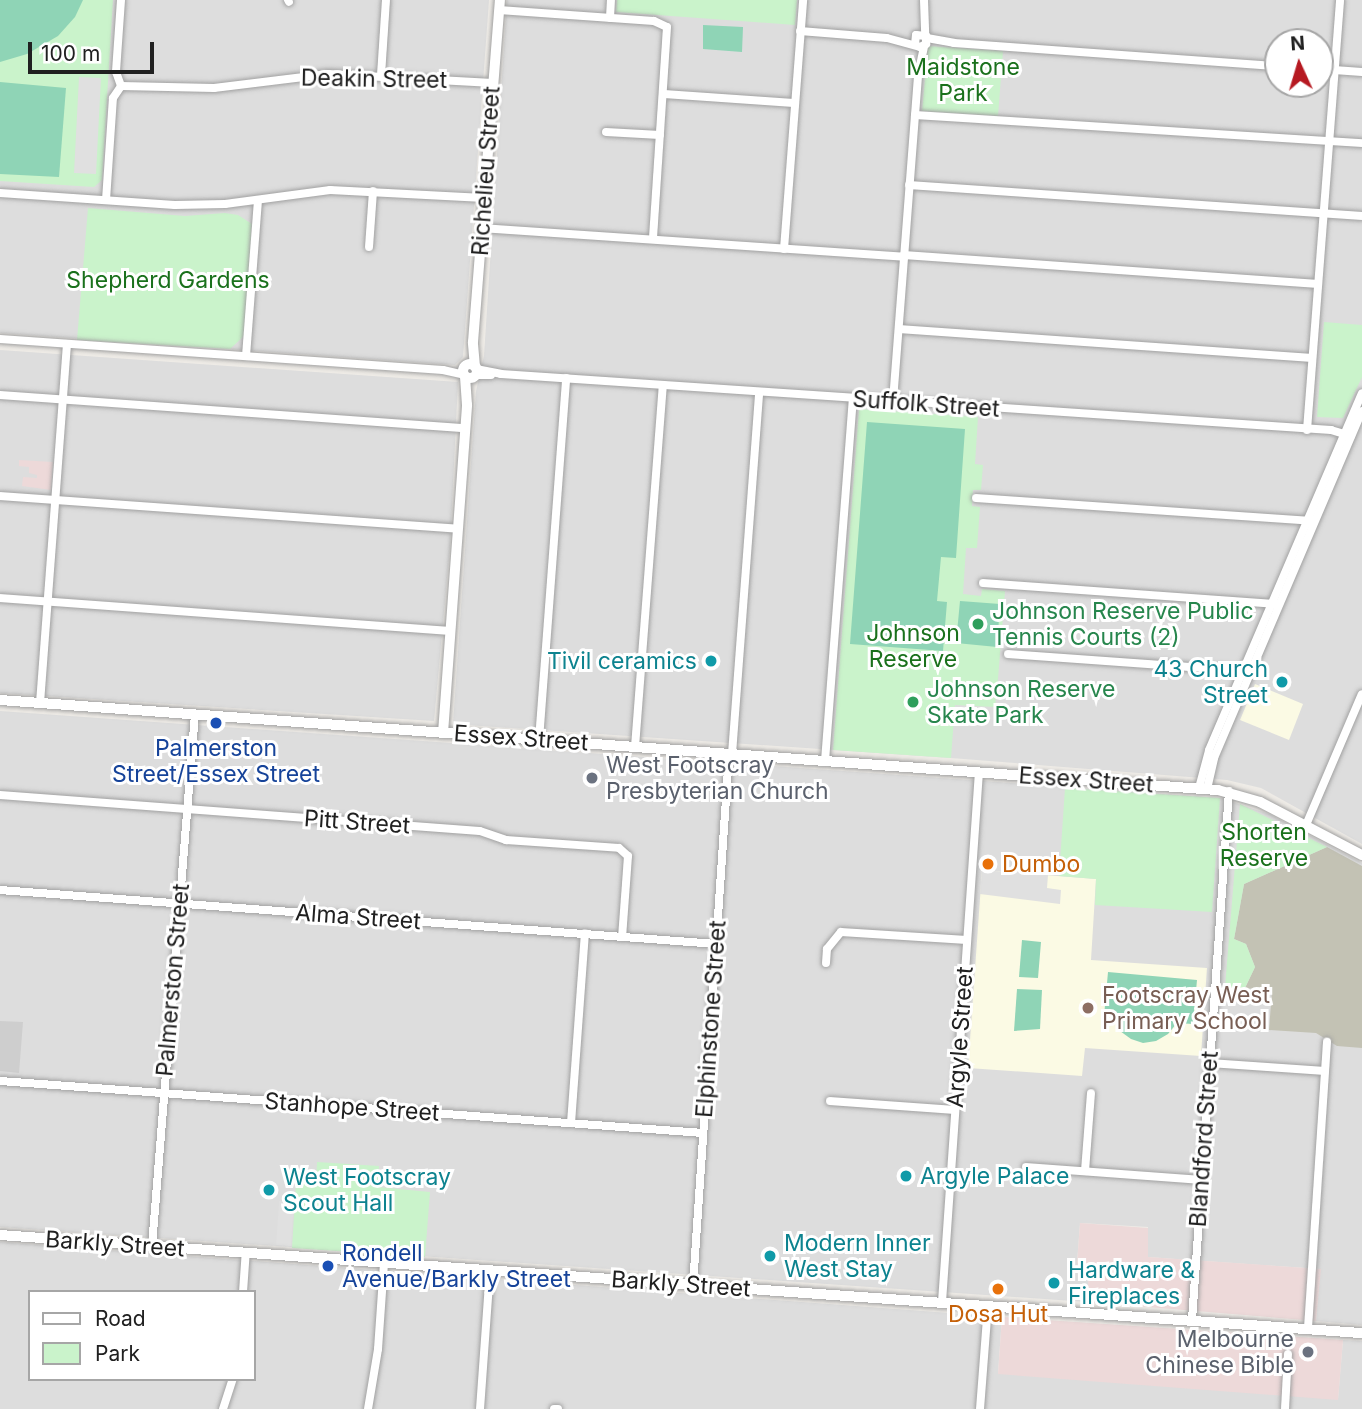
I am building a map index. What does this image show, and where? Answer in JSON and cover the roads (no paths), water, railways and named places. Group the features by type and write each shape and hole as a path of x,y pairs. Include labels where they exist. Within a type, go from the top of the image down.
{"street":[{"path":"106,200 113,98 121,86 116,72 121,0"},
{"path":"380,75 386,0"},
{"path":"610,18 611,0"},
{"path":"784,248 803,0"},
{"path":"1307,430 1340,0"},
{"path":"893,401 924,2"},
{"path":"499,5 665,24 668,31 653,239"},
{"name":"Richelieu Street","path":"443,733 499,5"},
{"path":"800,31 1264,65"},
{"path":"1335,70 1362,72"},
{"name":"Deakin Street","path":"121,86 214,88 307,75 380,75 493,83"},
{"path":"664,94 794,103"},
{"path":"915,114 1362,143"},
{"path":"606,132 660,135"},
{"path":"909,185 1362,216"},
{"path":"0,193 187,205 258,200 314,191 373,191 484,198"},
{"path":"369,247 373,191"},
{"path":"246,356 258,200"},
{"path":"481,228 1318,284"},
{"path":"899,329 1312,358"},
{"name":"Suffolk Street","path":"0,339 1348,435"},
{"path":"40,703 67,344"},
{"path":"539,740 566,378"},
{"path":"635,747 663,385"},
{"name":"Elphinstone Street","path":"693,1285 730,754 759,392"},
{"path":"1203,789 1204,762 1276,604 1348,435 1362,393"},
{"path":"0,395 465,428"},
{"path":"825,761 853,398"},
{"path":"1348,435 1362,411"},
{"path":"0,496 458,529"},
{"path":"976,498 1311,521"},
{"path":"983,583 1276,604"},
{"path":"0,598 450,631"},
{"path":"1007,654 1247,671"},
{"path":"1306,825 1362,694"},
{"name":"Essex Street","path":"0,700 1229,791 1259,802 1362,855"},
{"name":"Palmerston Street","path":"152,1246 195,714"},
{"name":"Argyle Street","path":"942,1302 979,772"},
{"name":"Blandford Street","path":"1192,1320 1229,791"},
{"name":"Pitt Street","path":"0,795 480,831 506,840 623,849 628,856 622,936"},
{"name":"Alma Street","path":"0,890 716,944"},
{"path":"826,963 827,949 841,932 967,940"},
{"path":"571,1123 585,934"},
{"path":"1308,1328 1327,1042"},
{"path":"1210,1063 1325,1071"},
{"name":"Stanhope Street","path":"0,1081 703,1133"},
{"path":"1085,1171 1091,1093"},
{"path":"831,1101 955,1110"},
{"path":"1026,1167 1202,1180"},
{"name":"Barkly Street","path":"0,1235 1362,1333"},
{"path":"243,1290 246,1253"},
{"path":"368,1409 378,1349 384,1263"},
{"path":"480,1409 490,1270"},
{"path":"980,1409 988,1306"},
{"path":"1284,1409 1289,1354"},
{"path":"223,1409 232,1381"}],"place":[{"name":"Johnson Reserve Public Tennis Courts (2)","path":"978,624"},
{"name":"Tivil ceramics","path":"711,661"},
{"name":"43 Church Street","path":"1282,682"},
{"name":"Johnson Reserve Skate Park","path":"913,702"},
{"name":"Palmerston Street/Essex Street","path":"216,723"},
{"name":"West Footscray Presbyterian Church","path":"592,778"},
{"name":"Dumbo","path":"988,864"},
{"name":"Footscray West Primary School","path":"1088,1008"},
{"name":"Argyle Palace","path":"906,1176"},
{"name":"West Footscray Scout Hall","path":"269,1190"},
{"name":"Modern Inner West Stay","path":"770,1256"},
{"name":"Rondell Avenue/Barkly Street","path":"328,1266"},
{"name":"Hardware & Fireplaces","path":"1054,1283"},
{"name":"Dosa Hut","path":"998,1289"},
{"name":"Melbourne Chinese Bible","path":"1308,1352"}],"park label":[{"name":"Maidstone Park","path":"963,80"},
{"name":"Shepherd Gardens","path":"168,280"},
{"name":"Johnson Reserve","path":"913,646"},
{"name":"Shorten Reserve","path":"1264,845"}]}
